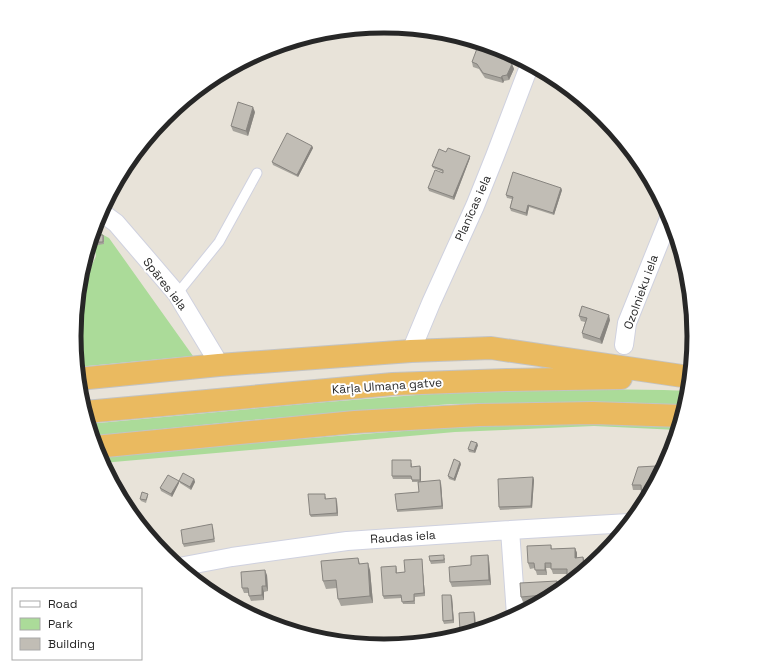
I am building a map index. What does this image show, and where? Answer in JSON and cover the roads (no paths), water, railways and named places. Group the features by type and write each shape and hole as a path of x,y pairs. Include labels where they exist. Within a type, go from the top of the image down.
{"highway":[{"path":"84,378 219,365 411,351 491,348 684,376"},
{"name":"Kārļa Ulmaņa gatve","path":"90,412 392,384 507,380 684,377"},
{"path":"102,446 355,422 472,415 593,413 676,416"}],"street":[{"name":"Planīcas iela","path":"411,351 475,206 528,70"},
{"name":"Spāres iela","path":"106,216 116,224 177,294 219,365"},
{"name":"Ozolnieku iela","path":"624,345 627,323 666,226"},
{"name":"Raudas iela","path":"186,566 232,557 347,541 621,523"},
{"path":"510,530 516,609"}],"lane":[{"path":"177,294 219,242 257,173"}]}
